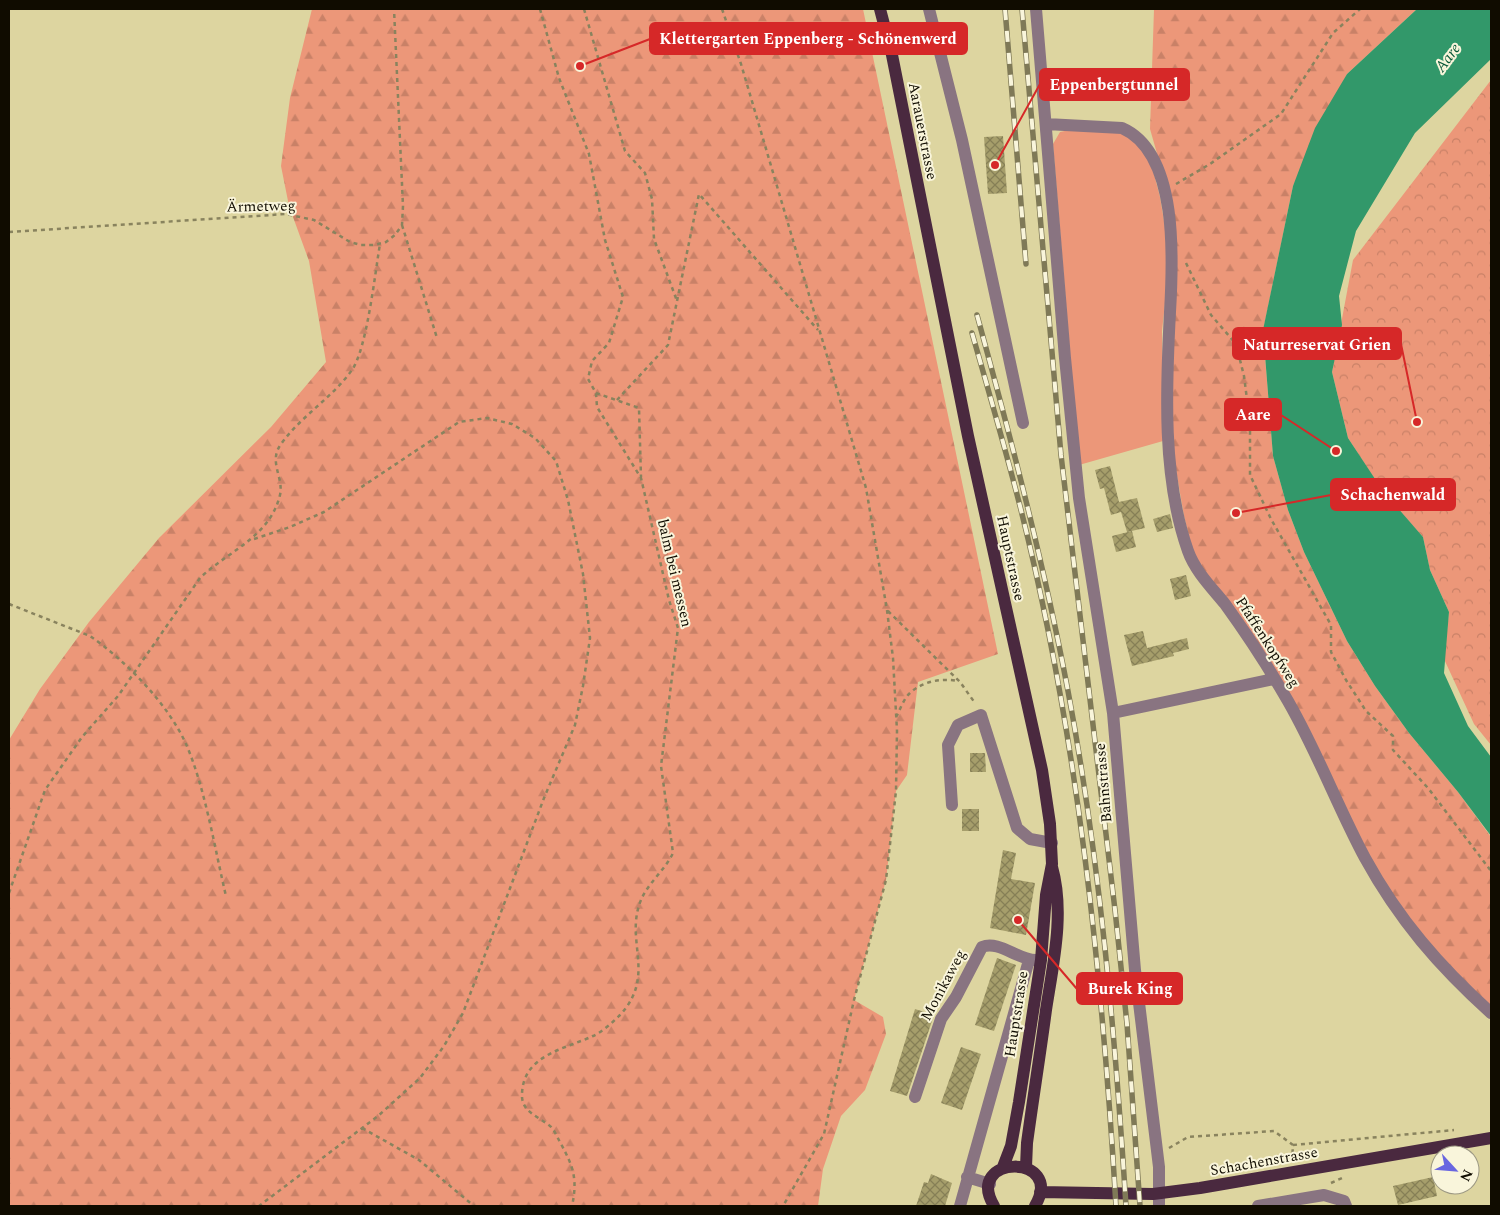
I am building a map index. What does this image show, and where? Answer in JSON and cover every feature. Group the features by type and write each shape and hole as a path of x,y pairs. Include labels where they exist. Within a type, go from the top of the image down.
{"main road":[{"name":"Aarauerstrasse","path":"880,9 892,54 932,259"},
{"name":"Hauptstrasse","path":"932,259 970,446 1042,770 1052,843 1052,864 1058,896 1053,967 1027,1143 1026,1167"},
{"name":"Hauptstrasse","path":"1004,1167 1013,1136 1035,960 1052,864"},
{"name":"Schachenstrasse","path":"1040,1192 1153,1194 1308,1170 1491,1138"},
{"path":"994,1206 989,1192 992,1177 1004,1167 1018,1165 1026,1167 1038,1180 1040,1192 1034,1206"}],"street":[{"path":"929,9 962,140 1023,423"},
{"name":"Bahnstrasse","path":"1036,9 1065,358 1080,498 1113,713 1135,970 1159,1167 1159,1206"},
{"name":"Pfaffenkopfweg","path":"1046,124 1122,128 1133,133 1144,143 1150,154 1165,190 1172,238 1167,366 1172,485 1188,551 1286,697 1366,858 1402,918 1418,939 1491,1013"},
{"path":"1113,713 1274,679"},
{"path":"952,805 948,745 958,725 981,715 1017,828 1030,839 1052,843"},
{"name":"Monikaweg","path":"915,1097 941,1019 956,997 982,947 992,945 1035,960"},
{"path":"960,1206 967,1177 1035,960"},
{"path":"967,1177 990,1184"},
{"path":"1258,1206 1324,1195 1344,1201 1346,1206"}],"path":[{"path":"394,9 403,206 402,225 437,338"},
{"name":"balm bei messen","path":"540,9 559,78 589,154 606,240 623,297 610,343 592,361 588,379 596,393 597,407 641,478 669,600 678,628 662,766 673,853 641,899 635,924 640,961 637,988 620,1015 595,1035 541,1057 526,1073 521,1095 528,1112 551,1127 574,1167 572,1206"},
{"path":"584,9 625,151 645,173 652,199 654,239 677,302"},
{"path":"722,9 741,64 866,488 887,610 893,658 896,718 896,791 886,880 854,1000 824,1134 783,1206"},
{"path":"1165,190 1210,164 1281,114 1333,33 1360,9"},
{"path":"617,400 668,345 699,194 819,331"},
{"name":"Ärmetweg","path":"9,232 286,214 314,220 350,242 361,245 380,244"},
{"path":"9,893 45,790 82,736 118,696 200,578 216,563 254,538 270,520 280,494 274,457 280,445 335,391 353,368 361,349 380,244 395,236 402,225"},
{"path":"1185,260 1211,315 1236,344 1244,376 1250,423 1250,475 1271,518 1331,625 1331,652 1366,711 1393,736 1393,750 1428,788 1491,871"},
{"path":"596,393 639,408 641,478"},
{"path":"254,538 290,528 324,512 459,422 487,418 512,424 536,438 556,460 568,500 583,574 590,638 575,725 544,798 463,1013 444,1046 420,1078 362,1128 259,1206"},
{"path":"9,604 90,636 133,672 165,710 186,744 199,786 226,896"},
{"path":"887,610 960,682 973,698 981,715"},
{"path":"896,718 910,693 943,679 960,682"},
{"path":"362,1128 419,1160 474,1206"},
{"path":"1159,1167 1170,1147 1188,1137 1274,1131 1293,1145 1462,1129"},
{"path":"1291,1164 1293,1145"},
{"path":"1327,1185 1345,1175"}],"green space":[{"path":"312,9 863,9 998,654 918,682 907,775 896,791 886,880 854,1000 883,1017 886,1034 865,1090 841,1116 823,1169 818,1206 9,1206 9,740 40,689 89,622 159,538 271,427 326,362 309,261 289,206 281,166 290,98"},
{"path":"1154,9 1417,9 1347,74 1293,186 1263,331 1273,456 1288,510 1304,552 1347,641 1375,686 1409,733 1458,792 1491,837 1491,1013 1402,917 1286,697 1201,567 1192,549 1184,516 1172,447 1172,206 1150,129"},
{"path":"1491,80 1491,745 1474,724 1444,659 1449,612 1430,570 1423,537 1383,492 1348,438 1332,372 1353,260"},
{"path":"1074,129 1122,133 1142,147 1153,170 1160,197 1170,257 1162,331 1163,441 1079,465 1053,144 1060,132"}],"water":[{"path":"1417,9 1491,9 1491,59 1415,133 1356,231 1339,296 1342,325 1332,372 1348,438 1383,491 1423,537 1430,570 1449,612 1444,673 1468,726 1491,757 1491,836 1458,792 1409,733 1375,686 1347,641 1304,552 1288,510 1273,456 1263,330 1293,186 1315,128 1347,74"}],"building":[{"path":"1003,136 1007,193 988,194 984,137"},
{"path":"1110,466 1119,502 1137,498 1145,528 1127,532 1121,512 1111,515 1104,488 1100,489 1095,470"},
{"path":"1170,514 1173,528 1157,532 1153,519"},
{"path":"1132,531 1136,547 1116,552 1112,536"},
{"path":"1186,575 1191,596 1175,600 1170,579"},
{"path":"1143,631 1147,648 1187,638 1189,649 1173,653 1174,656 1132,666 1124,635"},
{"path":"970,753 985,753 986,772 970,772"},
{"path":"962,809 979,809 979,831 962,831"},
{"path":"1003,850 1016,853 1011,879 1035,883 1026,935 990,928"},
{"path":"997,958 1016,965 994,1031 975,1025"},
{"path":"915,1009 934,1015 907,1096 890,1091"},
{"path":"961,1047 981,1054 962,1110 941,1103"},
{"path":"931,1174 952,1183 945,1206 916,1206 924,1182 928,1183"},
{"path":"1430,1178 1430,1195 1437,1196 1398,1205 1393,1186"}],"railway":[{"path":"1005,9 1026,264"},
{"path":"1022,9 1061,455 1127,1024 1140,1206"},
{"path":"977,315 1038,549 1059,643 1079,755 1098,883 1105,947 1117,1076 1126,1206"},
{"path":"972,333 1021,510 1041,595 1058,682 1085,855 1095,943 1116,1206"}],"place":[{"name":"Klettergarten Eppenberg - Schönenwerd","path":"580,66"},
{"name":"Eppenbergtunnel","path":"995,165"},
{"name":"Naturreservat Grien","path":"1417,422"},
{"name":"Aare","path":"1336,451"},
{"name":"Schachenwald","path":"1236,513"},
{"name":"Burek King","path":"1018,920"}]}
